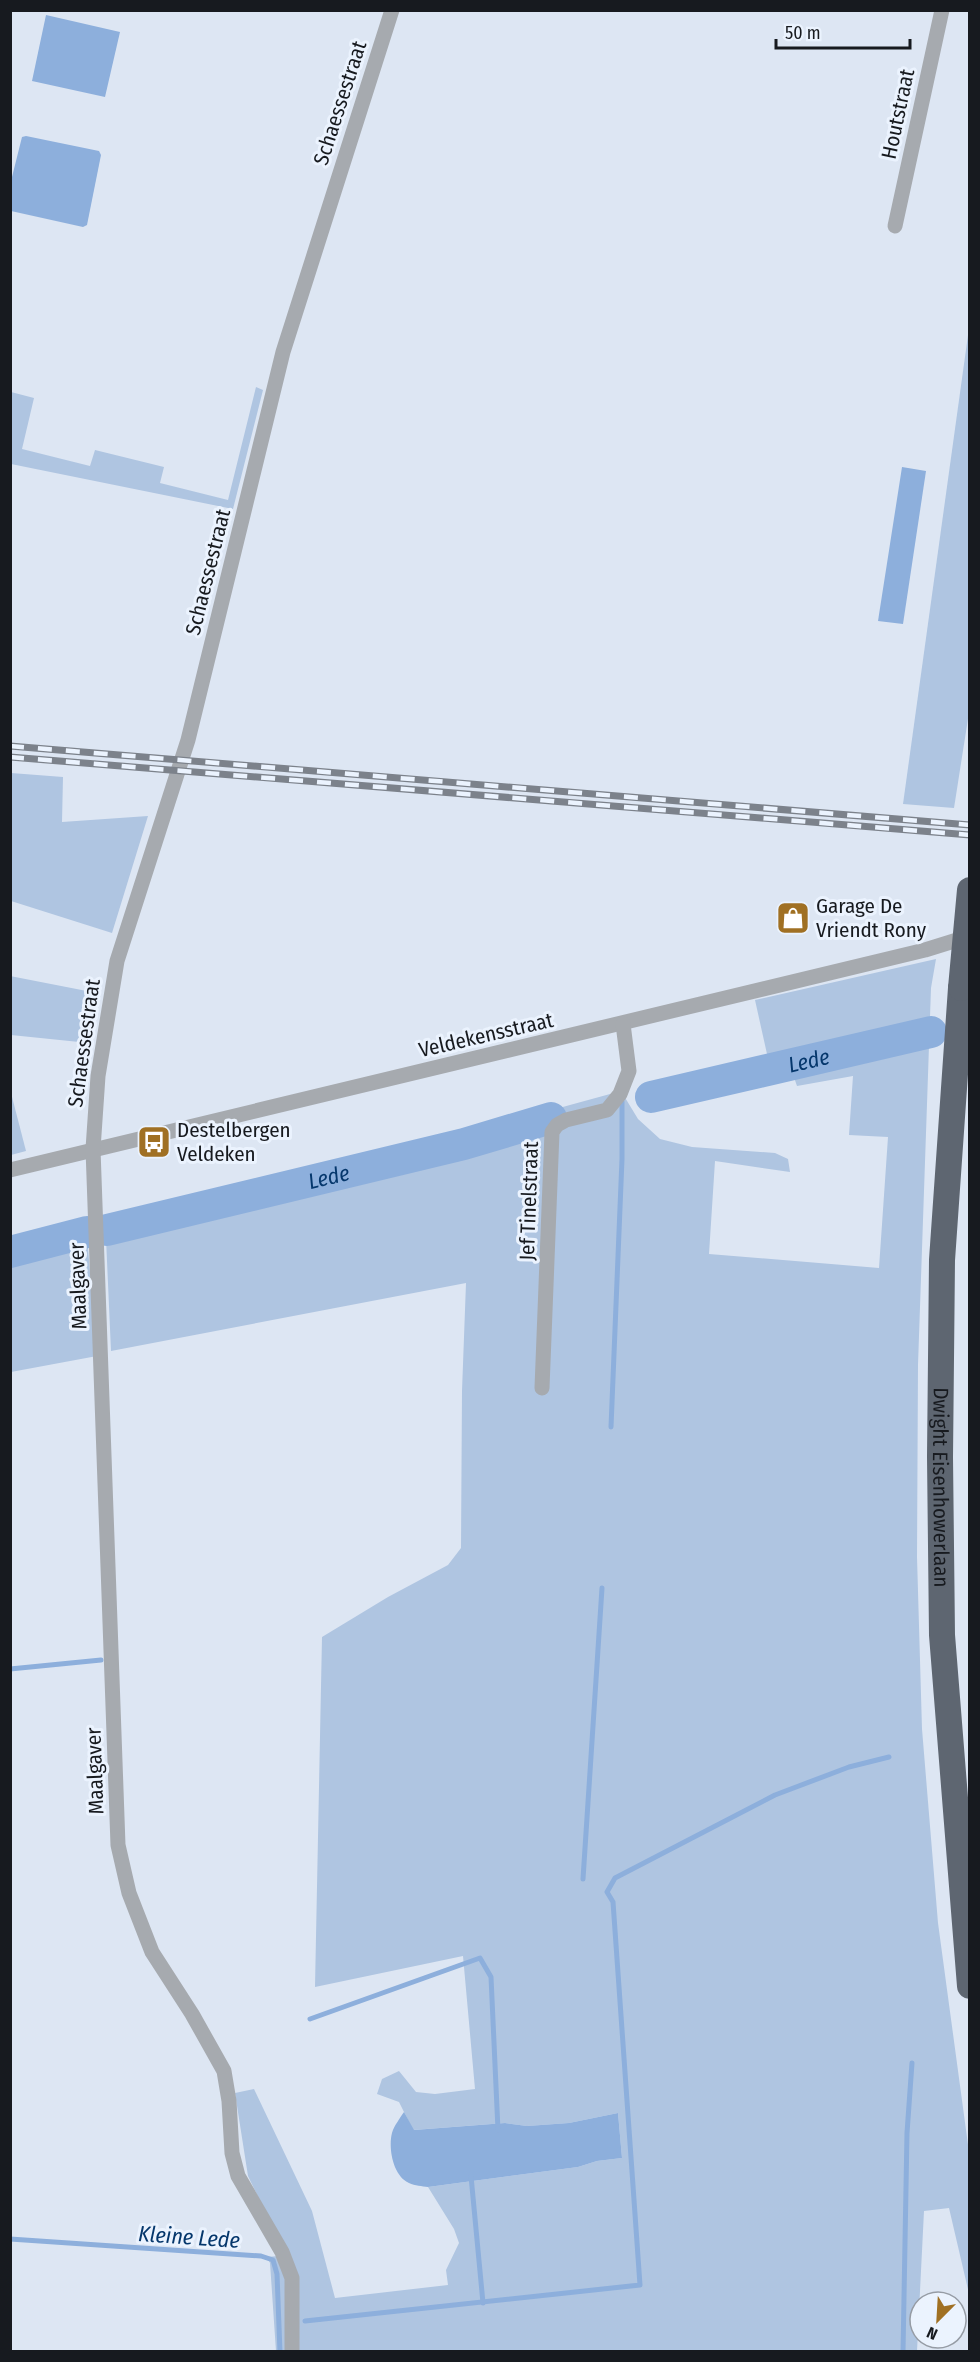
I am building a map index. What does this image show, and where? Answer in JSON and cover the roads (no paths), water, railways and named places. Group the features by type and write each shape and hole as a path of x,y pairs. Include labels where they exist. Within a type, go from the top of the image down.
{"highway":[{"name":"Dwight Eisenhowerlaan","path":"969,891 942,1260 940,1481 942,1635 969,1986"}],"street":[{"name":"Schaessestraat","path":"93,1149 98,1076 117,961 188,740 283,352 392,10"},
{"name":"Houtstraat","path":"895,226 942,10"},
{"name":"Veldekensstraat","path":"10,1170 624,1024 925,950 969,936"},
{"name":"Jef Tinelstraat","path":"542,1388 552,1132 557,1125 566,1120 607,1110 620,1094 629,1071 624,1024"},
{"name":"Maalgaver","path":"93,1149 118,1845 129,1893 152,1952 192,2014 224,2071 229,2101 232,2153 238,2176 282,2252 292,2278 292,2352"}],"waterway":[{"name":"Lede","path":"651,1097 931,1032"},
{"path":"611,1427 622,1159 622,1102"},
{"name":"Lede","path":"107,1230 464,1144 551,1118"},
{"name":"Lede","path":"10,1252 87,1232"},
{"path":"583,1879 602,1588"},
{"path":"10,1669 101,1660"},
{"path":"305,2321 640,2285 613,1902 607,1892 615,1878 775,1795 849,1767 889,1757"},
{"path":"310,2019 480,1958 491,1977 498,2130"},
{"path":"903,2352 907,2133 912,2063"},
{"path":"471,2176 483,2303"},
{"name":"Kleine Lede","path":"10,2239 261,2256 273,2260 277,2274 280,2352"}],"railway":[{"path":"10,746 970,825"},
{"path":"10,757 970,835"}],"place":[{"name":"Garage De Vriendt Rony","path":"793,918"},
{"name":"Destelbergen Veldeken","path":"154,1142"}]}
